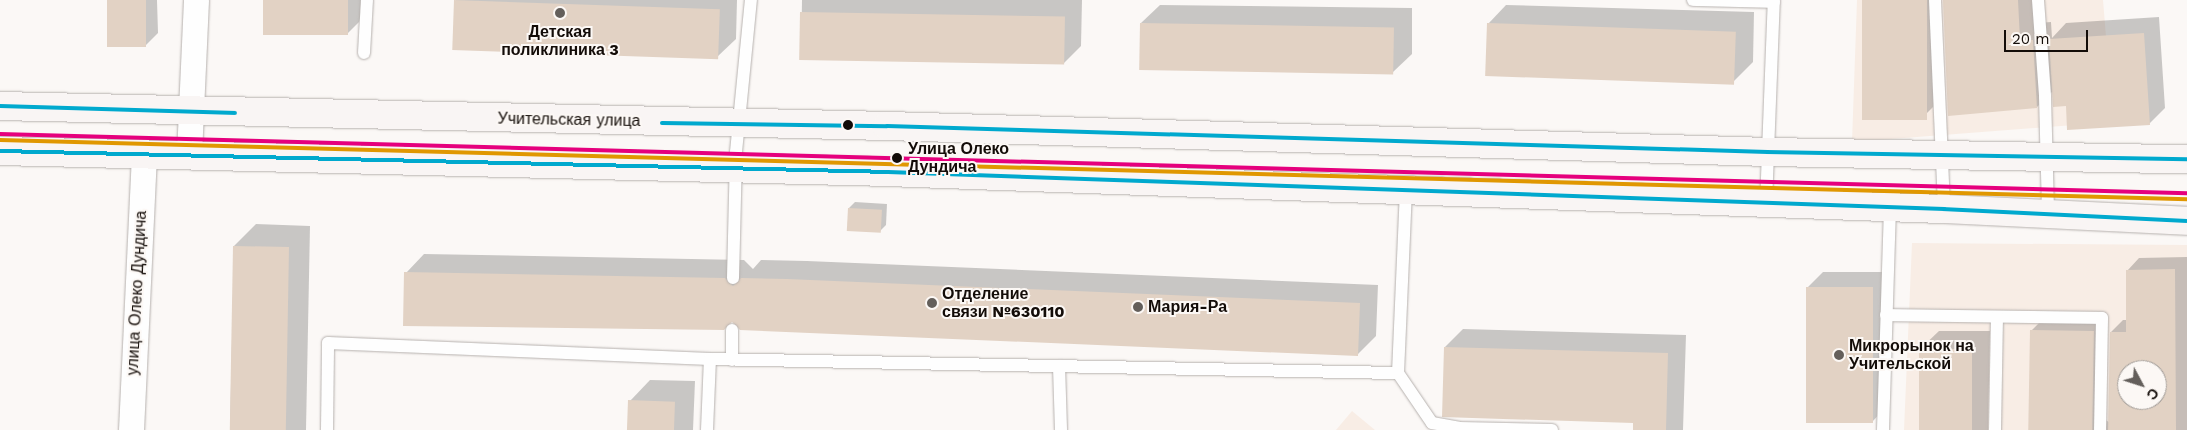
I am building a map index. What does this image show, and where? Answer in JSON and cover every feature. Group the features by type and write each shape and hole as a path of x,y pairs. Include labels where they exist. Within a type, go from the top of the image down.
{"main road":[{"name":"Учительская улица","path":"0,106 1768,152 2187,160"},
{"path":"0,151 144,155 188,154 735,170 888,172 1944,209 2187,220"}],"street":[{"path":"188,154 196,0"},
{"name":"улица Олеко Дундича","path":"131,430 144,155"}],"lane":[{"path":"364,53 367,0"},
{"path":"733,278 735,170 751,0"},
{"path":"1693,0 1774,1 1766,204"},
{"path":"1935,0 1944,209"},
{"path":"2038,0 2048,214"},
{"path":"1406,191 1398,373 1432,423 1459,428 1552,430"},
{"path":"1883,430 1890,208"},
{"path":"1886,315 2102,318 2100,430"},
{"path":"1995,430 1997,317"},
{"path":"732,330 732,360"},
{"path":"327,430 328,343 732,360 1398,373"},
{"path":"707,430 710,359"},
{"path":"1059,366 1061,430"}],"shaded area":[{"path":"1857,0 2103,0 2113,122 1852,142"},
{"path":"1912,243 2187,245 2187,430 1904,430"},
{"path":"1352,411 1375,430 1336,430"}],"building":[{"path":"107,0 146,0 146,47 107,47"},
{"path":"263,0 348,0 348,35 263,35"},
{"path":"454,0 720,9 718,59 452,50"},
{"path":"1862,0 1927,0 1927,120 1862,120"},
{"path":"1943,0 2018,0 2020,40 2033,40 2037,108 1948,116"},
{"path":"800,12 1065,17 1064,65 799,60"},
{"path":"1140,23 1394,27 1393,74 1139,70"},
{"path":"1487,23 1736,32 1734,85 1485,76"},
{"path":"2144,33 2150,125 2067,130 2066,106 2053,107 2049,39"},
{"path":"848,208 882,210 881,233 847,231"},
{"path":"233,246 289,247 286,430 230,430"},
{"path":"2175,269 2176,430 2108,430 2110,332 2126,332 2126,270"},
{"path":"404,272 725,278 733,286 741,278 787,279 1360,303 1358,356 740,330 732,322 724,330 403,326"},
{"name":"Микрорынок на Учительской","path":"1806,287 1873,287 1873,423 1806,423"},
{"path":"2030,330 2094,331 2092,430 2028,430"},
{"path":"1444,347 1668,353 1666,430 1633,430 1633,423 1442,417"},
{"path":"1919,349 1972,349 1972,430 1919,430"},
{"path":"628,400 675,402 674,430 627,430"}],"transit line":[{"name":"3","path":"0,106 235,113"},
{"name":"3","path":"662,123 887,126 1768,152 2187,159"},
{"path":"0,134 2187,193"},
{"path":"0,140 2187,199"},
{"name":"3","path":"0,151 888,172 1944,209 2187,221"}],"place":[{"name":"Детская поликлиника 3","path":"560,13"},
{"name":"Улица Олеко Дундича","path":"897,158"},
{"name":"Отделение связи №630110","path":"932,303"},
{"name":"Мария-Ра","path":"1138,307"},
{"name":"Микрорынок на Учительской","path":"1839,355"}]}
